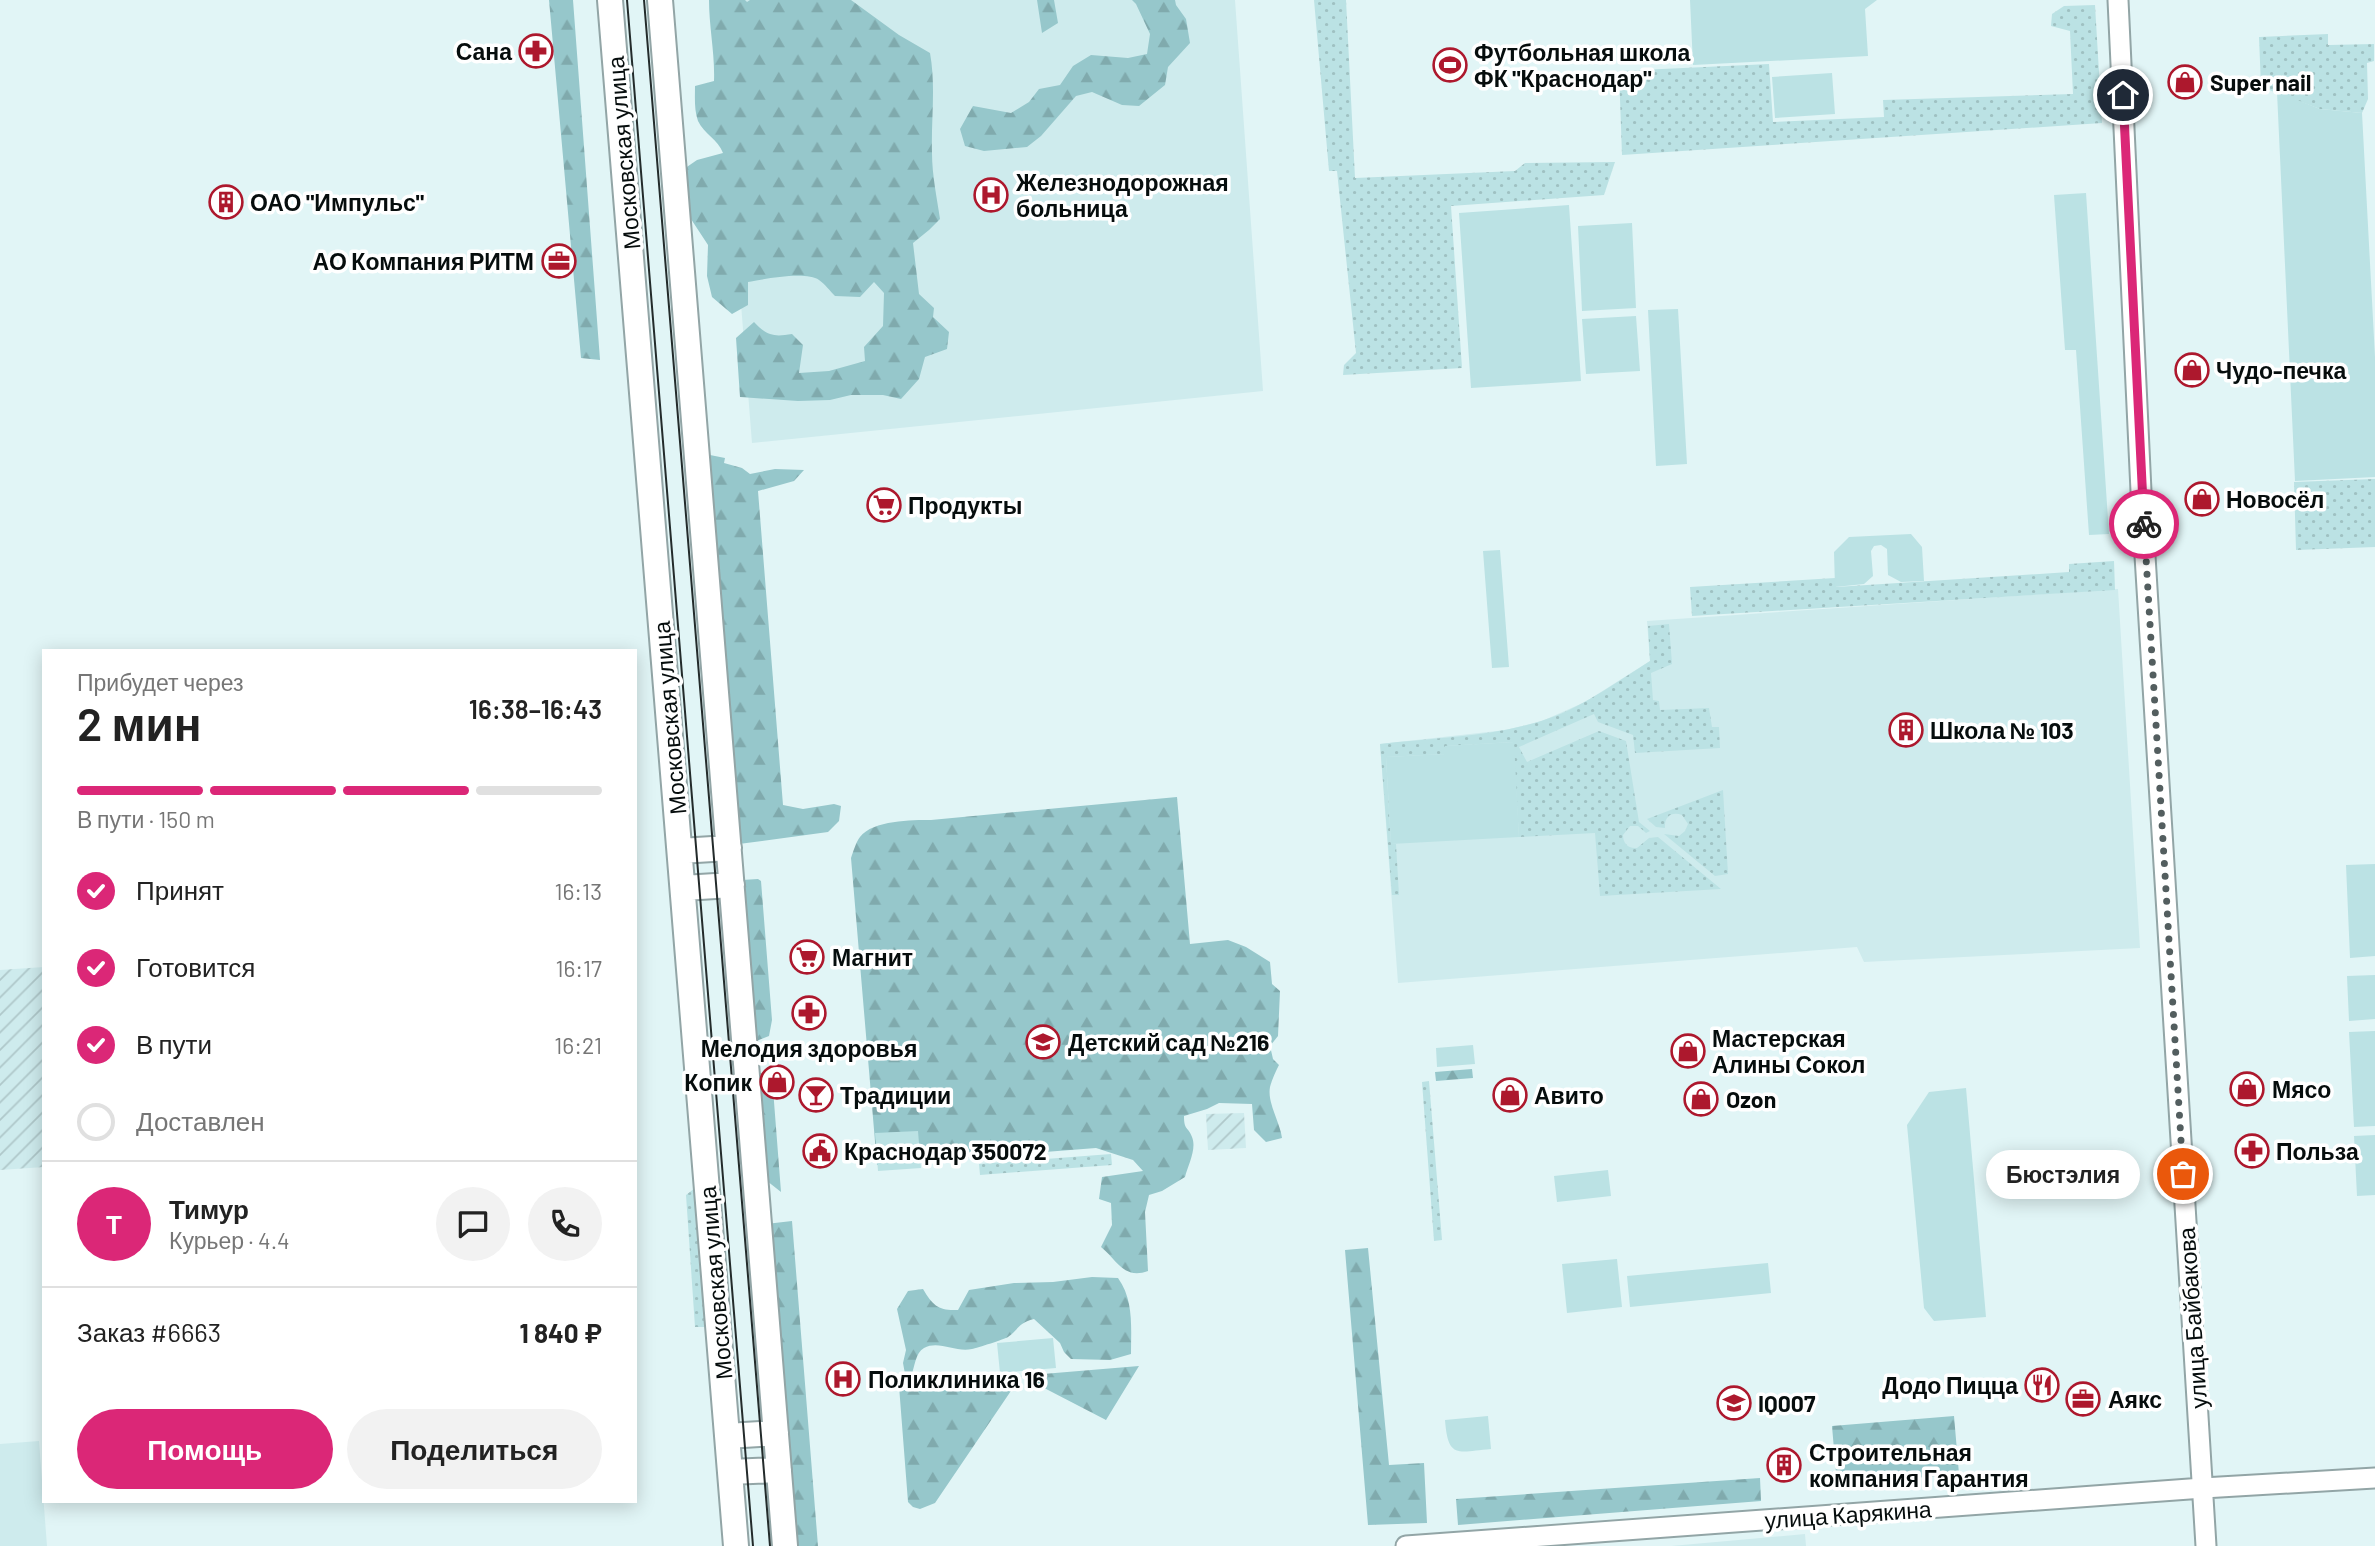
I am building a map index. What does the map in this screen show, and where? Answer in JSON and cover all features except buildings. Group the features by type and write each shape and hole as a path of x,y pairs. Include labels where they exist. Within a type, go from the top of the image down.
{"street":[{"name":"Московская улица","path":"611,0 736,1546"},
{"path":"660,0 785,1546"},
{"name":"улица Байбакова","path":"2118,0 2141,491 2206,1546"},
{"path":"680,851 729,848"},
{"path":"683,888 732,885"},
{"path":"727,1436 776,1433"},
{"path":"730,1472 779,1470"},
{"name":"улица Карякина","path":"1406,1546 2375,1478"}],"shaded area":[{"name":"Железнодорожная больница","path":"717,0 1235,0 1263,391 752,443"},
{"path":"1314,0 1346,0 1355,178 1515,171 1525,163 1615,162 1604,195 1451,206 1462,368 1343,375 1344,365 1356,353 1337,171 1329,171"},
{"path":"1690,0 1877,0 1865,9 1868,56 1693,65"},
{"path":"2095,5 2102,123 1622,155 1619,71 1769,64 1773,122 1884,117 1883,100 2073,94 2070,31 2051,26 2052,14 2064,6"},
{"path":"2328,34 2328,45 2374,44 2374,61 2367,63 2368,99 2362,113 2320,109 2261,87 2259,37"},
{"path":"1832,73 1835,114 1775,118 1772,77"},
{"path":"2277,92 2320,109 2362,113 2375,357 2375,477 2295,481"},
{"path":"2086,193 2109,534 2089,535 2076,350 2065,350 2054,195"},
{"path":"1569,205 1581,381 1471,388 1459,213"},
{"path":"1632,223 1636,308 1582,311 1578,226"},
{"path":"1678,309 1687,464 1656,466 1648,310"},
{"path":"1636,316 1640,371 1586,374 1582,319"},
{"path":"2375,479 2375,547 2296,550 2294,482"},
{"path":"1911,534 1922,547 1924,581 1901,582 1888,575 1887,549 1881,545 1874,546 1871,551 1873,576 1864,584 1835,587 1834,552 1849,537"},
{"path":"1500,550 1509,667 1492,668 1483,551"},
{"path":"2114,561 2115,590 1692,616 1690,587 1835,578 1836,587 2069,572 2069,564"},
{"path":"2118,589 2140,948 1864,962 1857,947 1398,983 1380,744 1506,730 1542,721 1585,702 1650,661 1647,621"},
{"path":"1669,624 1672,664 1651,673 1653,700 1659,701 1660,710 1709,708 1712,727 1719,727 1720,748 1635,753 1633,735 1598,722 1594,714 1519,747 1527,762 1599,731 1626,741 1639,822 1650,831 1646,833 1638,826 1630,826 1623,835 1625,843 1631,848 1637,848 1649,838 1658,837 1721,889 1600,896 1595,833 1519,837 1513,742 1445,746 1445,754 1386,757 1391,844 1396,844 1399,895 1392,895 1380,744 1502,730 1541,721 1570,710 1650,661 1648,626"},
{"path":"1514,742 1519,837 1391,844 1386,757 1445,754 1445,746"},
{"path":"1723,790 1728,874 1715,876 1664,834 1679,836 1685,831 1688,824 1682,815 1669,816 1665,828 1656,827 1647,819"},
{"path":"2375,864 2375,956 2350,958 2346,865"},
{"path":"42,967 42,1167 0,1170 0,970"},
{"path":"2375,975 2375,1019 2349,1021 2347,976"},
{"path":"2375,1031 2375,1126 2354,1127 2349,1032"},
{"path":"1473,1045 1475,1064 1437,1067 1436,1048"},
{"path":"1429,1081 1442,1240 1434,1241 1422,1082"},
{"path":"1966,1088 1986,1317 1934,1321 1924,1308 1907,1125 1929,1092"},
{"path":"1244,1113 1246,1148 1208,1150 1206,1114"},
{"path":"918,1131 921,1168 878,1171 875,1133"},
{"path":"2375,1135 2375,1195 2357,1196 2354,1136"},
{"path":"1111,1154 1112,1165 980,1175 979,1164"},
{"path":"1608,1170 1611,1196 1557,1202 1554,1176"},
{"path":"695,1188 705,1327 695,1327 686,1195"},
{"path":"1617,1259 1622,1307 1567,1313 1562,1264"},
{"path":"1768,1263 1771,1293 1630,1307 1627,1276"},
{"path":"1053,1338 1056,1368 1000,1373 997,1343"},
{"path":"1488,1416 1491,1449 1462,1451 1452,1447 1446,1433 1445,1420"},
{"path":"39,1441 47,1546 0,1546 0,1444"},
{"path":"1805,1534 1806,1546 1671,1546 1716,1542"}],"green space":[{"path":"549,0 573,0 600,360 581,358"},
{"path":"709,0 851,0 899,35 930,53 933,90 932,161 940,219 913,243 919,294 934,308 933,317 949,332 947,349 925,357 919,379 901,399 883,395 851,395 830,400 798,401 740,397 736,338 754,322 771,334 792,334 803,345 799,373 829,371 865,361 864,347 883,326 884,293 874,282 860,297 835,296 813,277 795,276 748,282 748,305 732,314 712,297 707,276 708,245 689,216 681,171 697,160 723,153 701,126 695,108 695,86 714,81"},
{"path":"1037,0 1054,0 1058,23 1042,33"},
{"path":"1132,0 1175,0 1186,19 1190,43 1168,67 1165,85 1139,106 1122,105 1092,92 1076,96 1041,136 1027,147 984,151 965,146 960,129 973,106 1011,113 1029,102 1039,89 1060,85 1073,66 1091,55 1128,58 1147,54 1150,34"},
{"path":"710,455 725,458 724,463 742,468 750,474 775,469 804,470 794,481 758,491 783,805 803,809 834,804 841,806 839,821 828,832 739,844 709,485"},
{"name":"Детский сад №216","path":"1177,797 1190,944 1228,940 1246,947 1270,962 1272,984 1280,991 1278,1036 1270,1046 1273,1059 1279,1065 1270,1093 1282,1138 1266,1142 1254,1130 1252,1104 1219,1103 1184,1116 1185,1126 1193,1142 1190,1162 1185,1177 1162,1191 1149,1195 1145,1212 1148,1271 1133,1273 1122,1267 1101,1247 1112,1225 1111,1203 1099,1199 1102,1177 1143,1171 1133,1160 1096,1148 877,1165 851,858 859,839 866,831 893,822"},
{"path":"742,880 761,881 772,1020 769,1036 751,1043"},
{"path":"1472,1069 1473,1078 1436,1081 1435,1072"},
{"path":"753,1071 772,1076 781,1192 762,1177"},
{"path":"792,1221 818,1546 792,1546 766,1224"},
{"path":"1368,1248 1389,1465 1424,1463 1427,1523 1368,1525 1345,1250"},
{"path":"1092,1277 1118,1278 1123,1287 1131,1314 1131,1354 1110,1360 1071,1359 1060,1343 1034,1319 1022,1324 1008,1337 975,1348 966,1350 936,1345 924,1348 917,1357 911,1376 905,1374 903,1363 906,1350 897,1309 908,1291 923,1289 937,1306 946,1310 958,1310 969,1290 1014,1283"},
{"path":"1139,1366 1106,1420 1021,1376 935,1503 920,1509 908,1502 899,1386"},
{"path":"1954,1416 1959,1474 1837,1485 1832,1426"},
{"path":"1760,1478 1761,1501 1458,1525 1456,1499"}],"tram line":[{"path":"627,0 753,1546"},
{"path":"644,0 770,1546"}],"way so far":[{"path":"2144,524 2183,1174"}],"place":[{"name":"Сана","path":"536,51"},
{"name":"Футбольная школа ФК \"Краснодар\"","path":"1450,65"},
{"name":"Super nail","path":"2185,82"},
{"name":"Железнодорожная больница","path":"991,195"},
{"name":"ОАО \"Импульс\"","path":"226,202"},
{"name":"АО Компания РИТМ","path":"559,261"},
{"name":"Чудо-печка","path":"2192,370"},
{"name":"Новосёл","path":"2202,499"},
{"name":"Продукты","path":"884,505"},
{"name":"Школа № 103","path":"1906,730"},
{"name":"Магнит","path":"807,957"},
{"name":"Мелодия здоровья","path":"809,1013"},
{"name":"Детский сад №216","path":"1043,1042"},
{"name":"Мастерская Алины Сокол","path":"1688,1051"},
{"name":"Копик","path":"777,1082"},
{"name":"Мясо","path":"2247,1089"},
{"name":"Традиции","path":"816,1095"},
{"name":"Авито","path":"1510,1095"},
{"name":"Ozon","path":"1701,1099"},
{"name":"Краснодар 350072","path":"820,1151"},
{"name":"Польза","path":"2252,1151"},
{"name":"Бюстэлия","path":"2183,1174"},
{"name":"Поликлиника 16","path":"843,1379"},
{"name":"Додо Пицца","path":"2042,1385"},
{"name":"Аякс","path":"2083,1399"},
{"name":"IQ007","path":"1734,1403"},
{"name":"Строительная компания Гарантия","path":"1784,1465"}],"route":[{"path":"2123,95 2144,524"}]}
